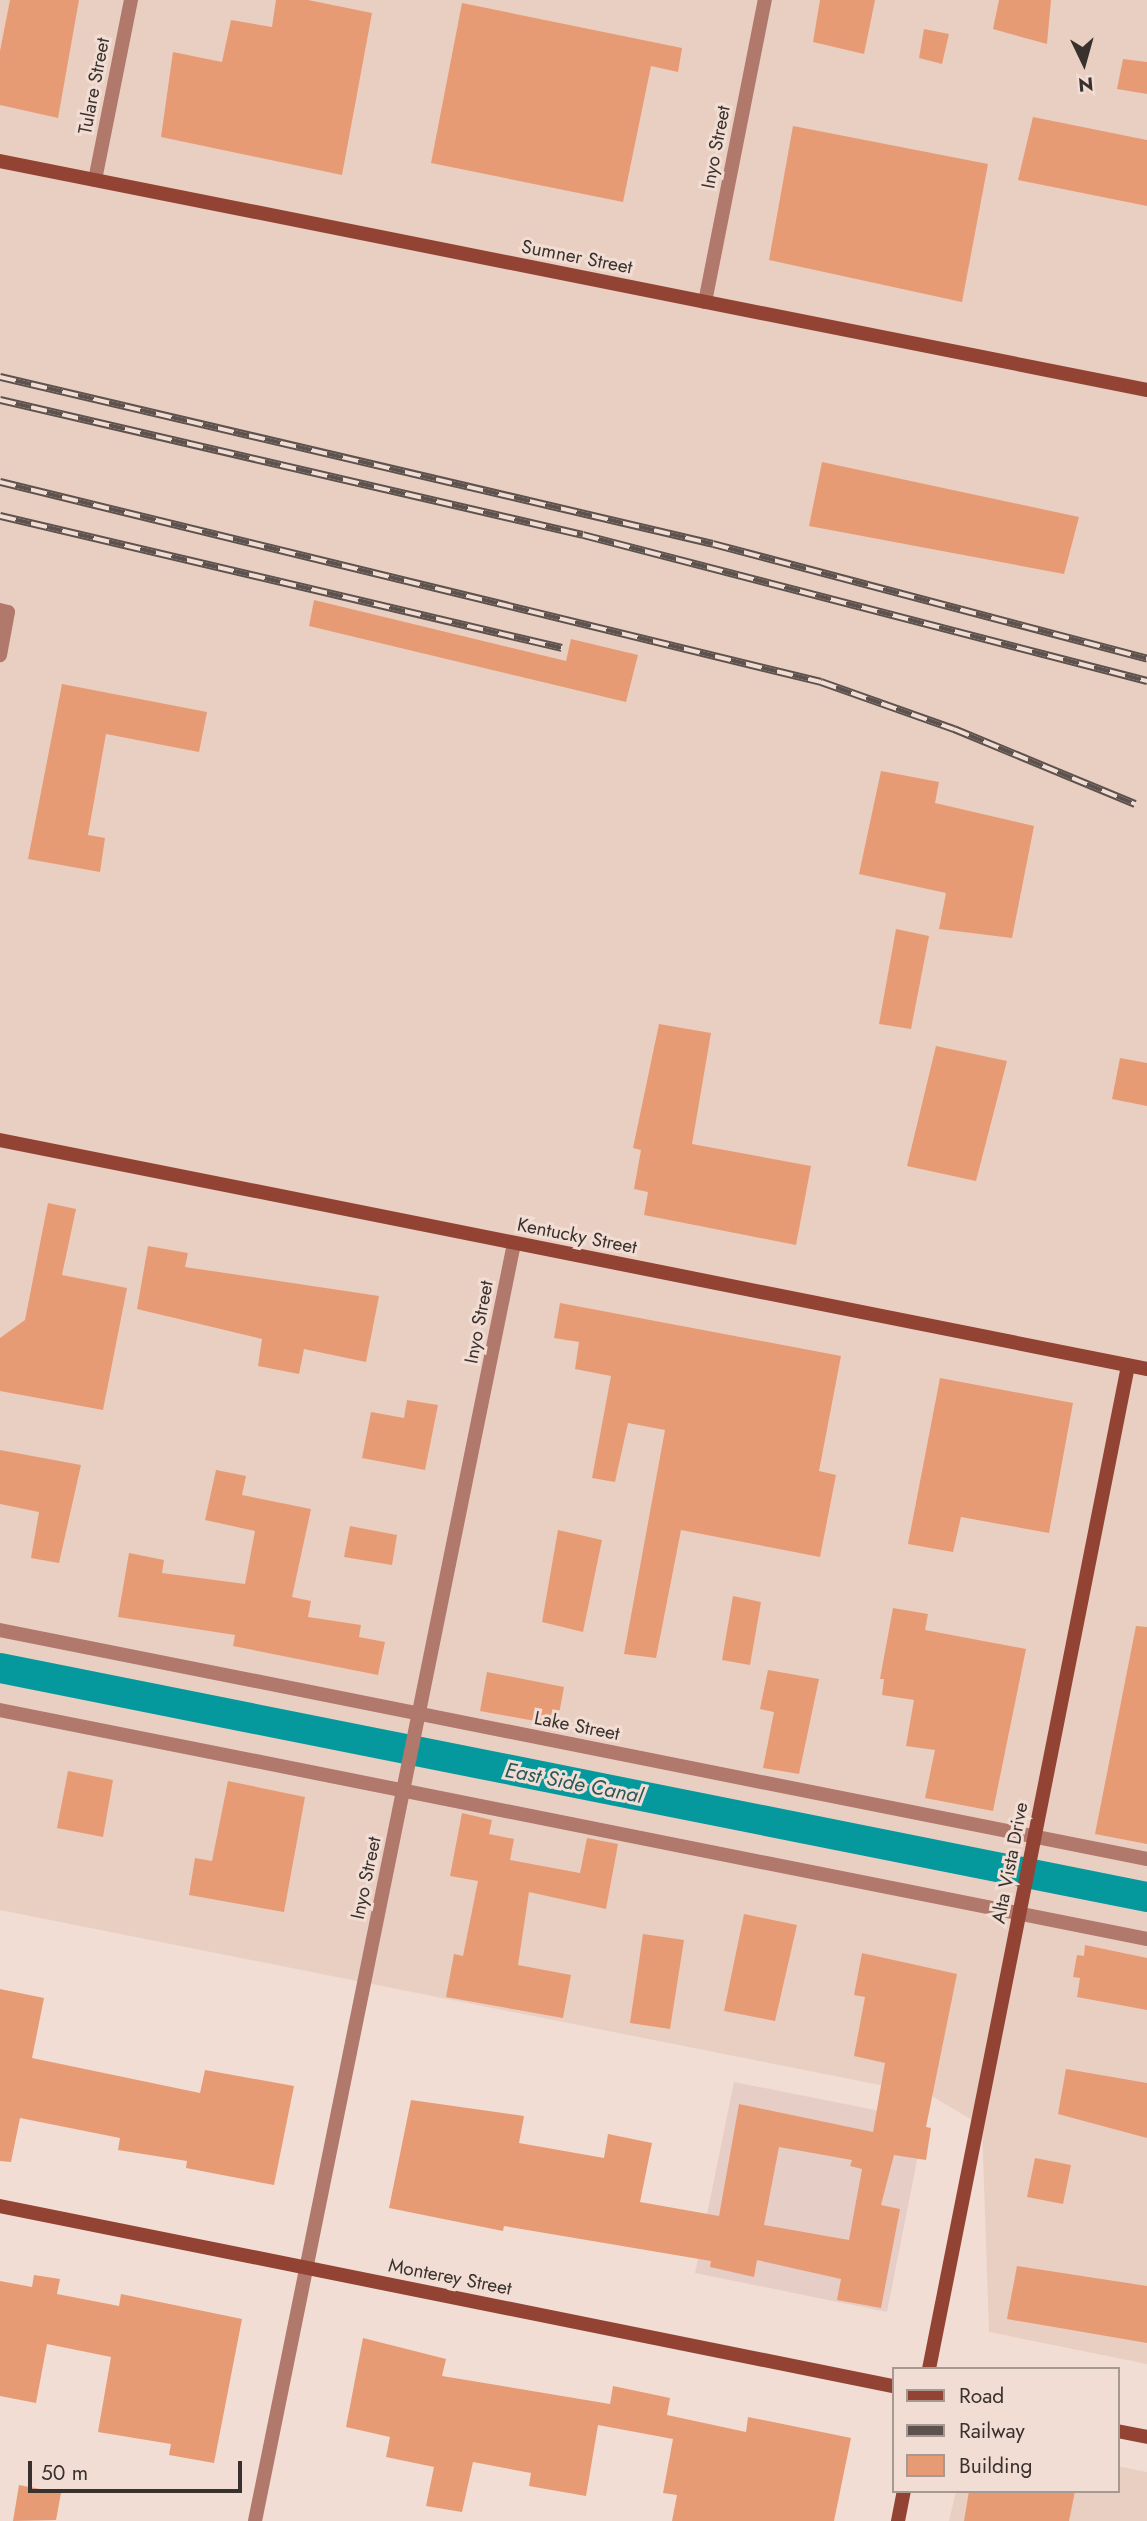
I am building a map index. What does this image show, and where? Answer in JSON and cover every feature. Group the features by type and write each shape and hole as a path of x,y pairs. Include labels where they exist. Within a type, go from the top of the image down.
{"street":[{"name":"Tulare Street","path":"95,180 131,0"},
{"name":"Inyo Street","path":"705,302 765,0"},
{"name":"Sumner Street","path":"0,161 1147,390"},
{"path":"0,654 4,611"},
{"name":"Kentucky Street","path":"0,1140 1147,1369"},
{"name":"Inyo Street","path":"256,2521 514,1243"},
{"name":"Alta Vista Drive","path":"929,2367 1128,1366"},
{"name":"Lake Street","path":"0,1630 1147,1859"},
{"path":"0,1710 1147,1939"},
{"name":"Monterey Street","path":"0,2206 892,2386"},
{"path":"1119,2431 1147,2437"},
{"path":"898,2521 904,2493"}],"shaded area":[{"path":"0,0 1147,0 1147,2364 989,2332 982,2126 930,2095 0,1910"},
{"path":"734,2082 925,2120 887,2312 695,2273"},
{"path":"1119,2466 1147,2472 1147,2521 949,2521 956,2493 1119,2493"}],"building":[{"path":"10,0 79,0 58,118 0,105 0,51"},
{"path":"276,0 308,0 372,13 342,175 161,137 173,52 222,62 231,20 272,27"},
{"path":"820,0 875,0 864,54 813,42"},
{"path":"999,0 1051,0 1047,44 993,29"},
{"path":"462,3 682,48 678,72 651,66 623,202 431,163"},
{"path":"924,29 949,34 942,64 919,58"},
{"path":"1123,59 1147,62 1147,94 1117,89"},
{"path":"1033,117 1147,140 1147,206 1018,180"},
{"path":"793,126 988,164 962,302 769,260"},
{"path":"822,462 1079,517 1064,574 809,526"},
{"path":"314,600 566,661 571,639 638,655 626,702 309,626"},
{"path":"62,684 207,712 199,752 106,734 88,835 105,838 100,872 28,859"},
{"path":"881,771 939,782 935,803 1034,826 1012,938 939,929 946,893 859,874"},
{"path":"896,929 929,936 911,1029 879,1024"},
{"path":"659,1024 711,1033 692,1144 811,1166 796,1245 644,1215 648,1192 634,1189 641,1150 633,1148"},
{"path":"936,1046 1007,1061 976,1181 907,1166"},
{"path":"1120,1058 1147,1063 1147,1106 1112,1099"},
{"path":"48,1203 76,1209 62,1275 127,1288 103,1410 0,1391 0,1338 25,1320"},
{"path":"148,1246 188,1253 185,1267 379,1296 366,1362 304,1349 299,1374 258,1366 262,1339 137,1309"},
{"path":"560,1303 841,1356 819,1471 836,1475 820,1557 681,1530 656,1658 624,1654 665,1430 628,1423 615,1482 592,1478 611,1376 575,1369 579,1342 554,1338"},
{"path":"940,1378 1073,1403 1049,1533 961,1517 953,1552 908,1544"},
{"path":"407,1400 438,1405 425,1470 362,1458 371,1412 404,1418"},
{"path":"0,1450 81,1465 59,1563 31,1558 39,1512 0,1504"},
{"path":"216,1470 246,1476 242,1495 311,1509 292,1597 311,1601 308,1617 361,1625 359,1637 385,1642 378,1675 233,1646 235,1635 118,1617 129,1553 164,1560 162,1573 245,1584 255,1531 205,1520"},
{"path":"350,1526 397,1535 392,1565 344,1557"},
{"path":"558,1530 602,1540 583,1632 542,1622"},
{"path":"733,1596 761,1602 750,1665 722,1660"},
{"path":"893,1608 928,1614 925,1630 1026,1649 993,1811 925,1798 935,1750 906,1746 914,1700 882,1695 884,1679 880,1679"},
{"path":"1136,1626 1147,1627 1147,1844 1095,1834"},
{"path":"768,1670 819,1679 799,1774 763,1768 774,1712 760,1709"},
{"path":"487,1672 564,1687 557,1725 480,1711"},
{"path":"68,1771 113,1780 103,1837 57,1828"},
{"path":"228,1781 305,1797 284,1912 189,1895 195,1858 212,1861"},
{"path":"462,1813 492,1820 489,1834 514,1839 510,1860 580,1873 587,1838 618,1844 606,1909 529,1892 518,1965 571,1975 563,2018 446,1997 454,1954 463,1956 478,1881 450,1876"},
{"path":"744,1914 797,1925 775,2021 724,2011"},
{"path":"643,1934 684,1940 670,2029 630,2023"},
{"path":"1085,1945 1147,1958 1147,2010 1077,1997 1080,1978 1073,1977 1077,1955 1084,1956"},
{"path":"862,1953 957,1974 926,2127 931,2128 926,2160 894,2155 881,2205 900,2209 881,2308 837,2300 841,2279 757,2260 754,2277 710,2267 711,2261 504,2226 503,2231 389,2208 411,2100 524,2116 519,2143 604,2158 608,2134 652,2143 640,2202 719,2216 739,2104 873,2132 885,2063 854,2056 865,1997 854,1995","holes":["779,2147 852,2160 850,2166 862,2169 849,2240 764,2225"]},
{"path":"0,1989 44,1998 32,2058 200,2093 205,2070 294,2086 274,2185 186,2168 187,2161 118,2150 120,2138 20,2118 11,2162 0,2161"},
{"path":"1066,2069 1147,2083 1147,2138 1058,2114"},
{"path":"1035,2158 1071,2165 1063,2204 1027,2197"},
{"path":"1017,2266 1147,2286 1147,2343 1007,2319"},
{"path":"34,2275 60,2279 57,2294 119,2306 121,2294 242,2319 214,2463 169,2455 171,2444 98,2432 111,2357 47,2344 36,2403 0,2396 0,2281 32,2287"},
{"path":"363,2338 446,2359 442,2376 610,2404 613,2386 670,2398 667,2415 746,2432 748,2417 851,2438 834,2521 672,2521 677,2495 663,2493 673,2439 598,2425 586,2496 529,2486 531,2473 473,2462 462,2512 426,2506 434,2467 386,2457 390,2437 346,2427"},
{"path":"19,2485 61,2493 56,2520 13,2521"},
{"path":"969,2493 1075,2493 1069,2521 964,2521"}],"waterway":[{"name":"East Side Canal","path":"0,1668 1147,1897"}],"railway":[{"path":"0,377 713,544 1147,659"},
{"path":"0,400 583,535 1147,681"},
{"path":"0,482 821,682 954,729 1135,804"},
{"path":"0,516 562,648"}]}
